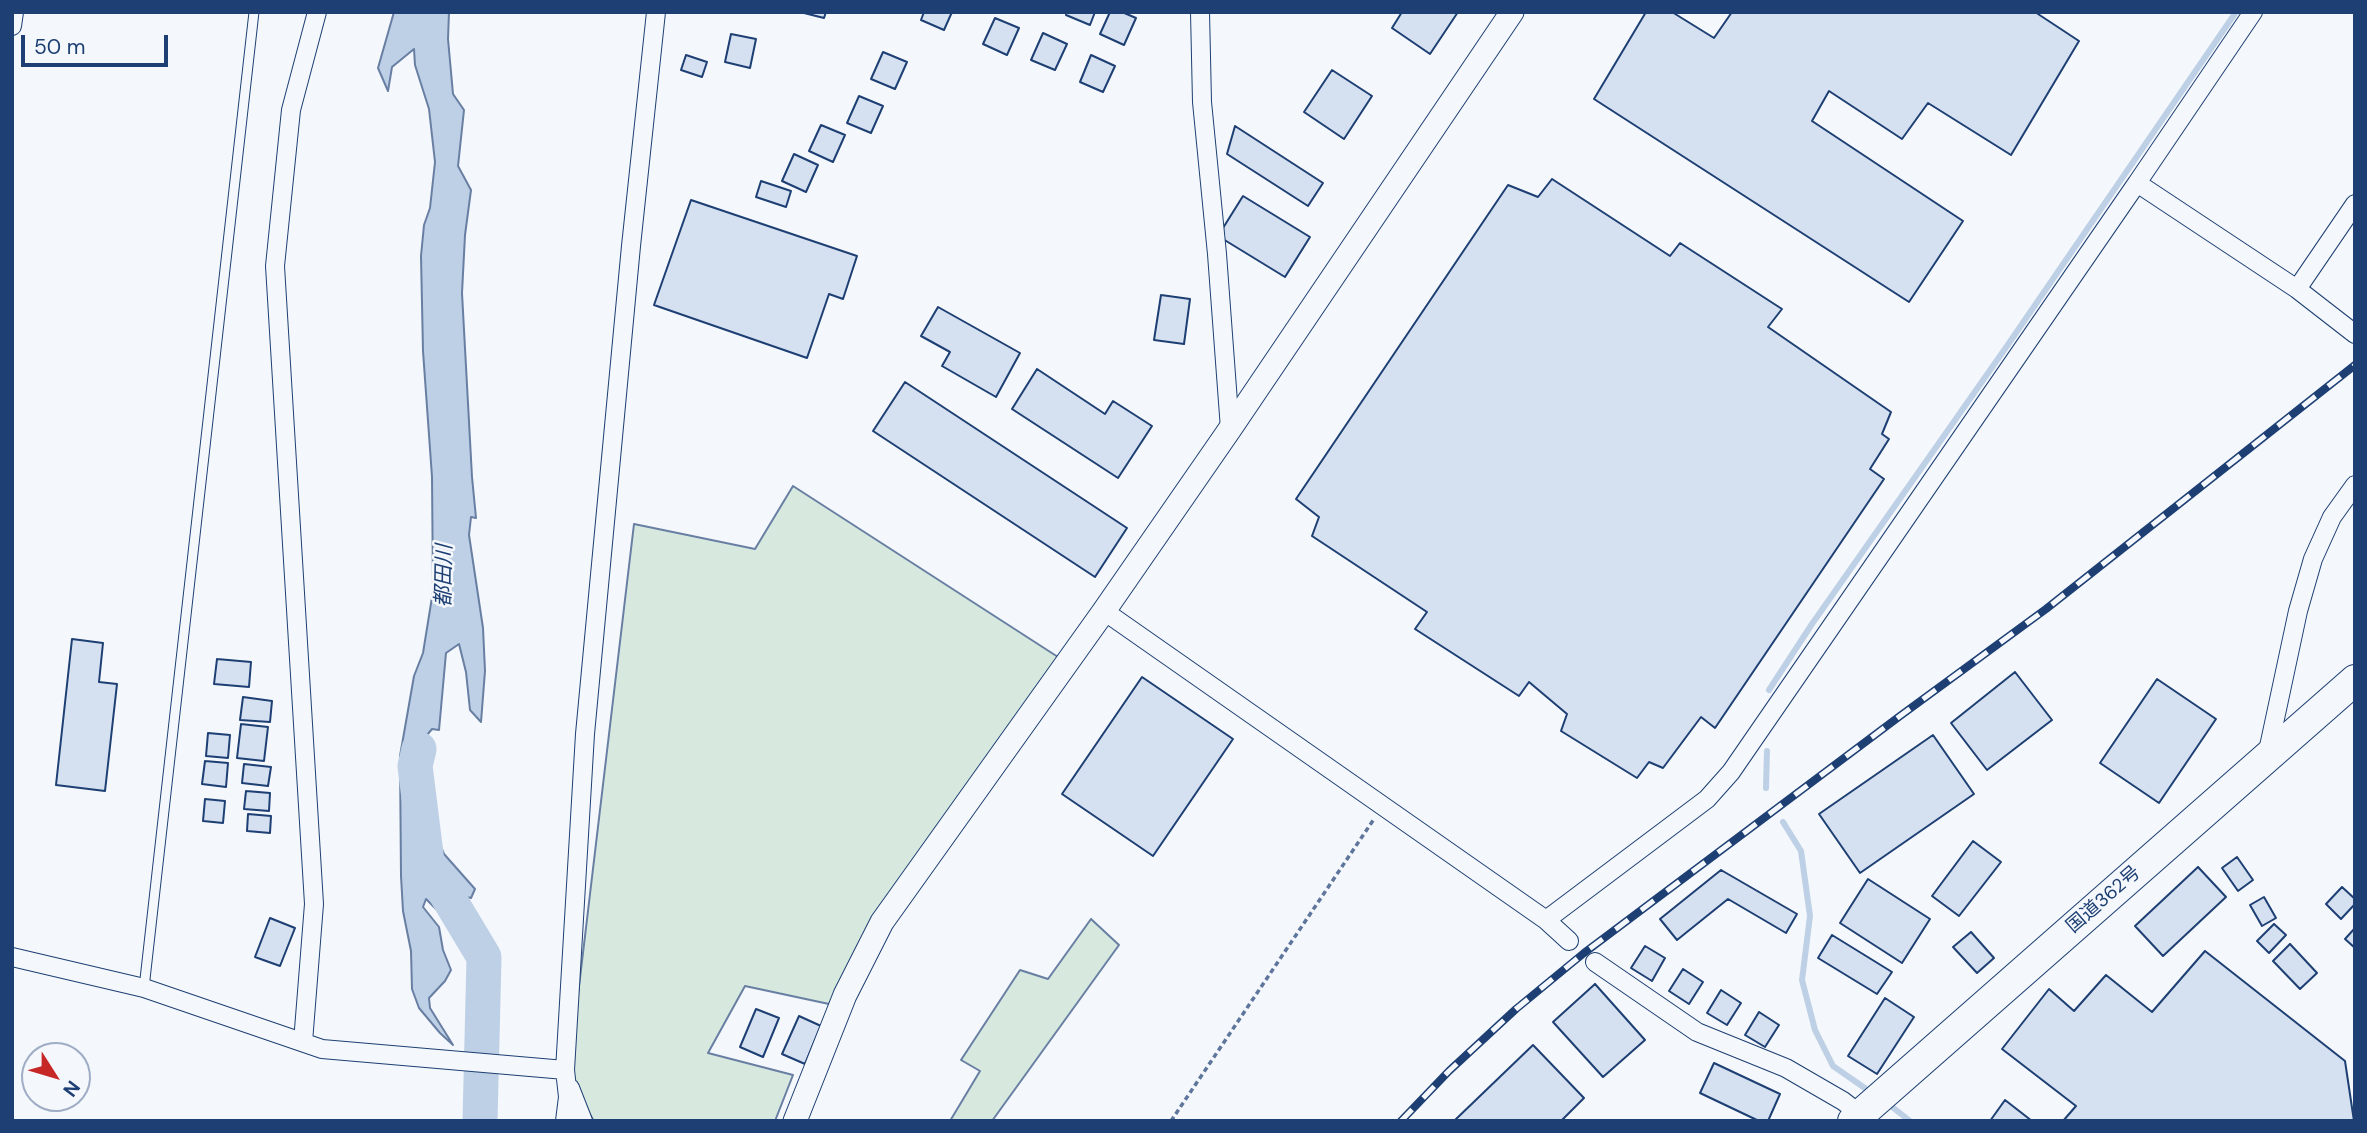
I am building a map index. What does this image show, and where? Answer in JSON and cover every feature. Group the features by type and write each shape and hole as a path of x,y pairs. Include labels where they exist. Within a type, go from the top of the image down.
{"highway":[{"name":"国道362号","path":"1857,1118 2355,680"}],"street":[{"path":"12,26 14,12"},
{"path":"303,1042 314,904 275,266 291,110 317,12"},
{"path":"565,1121 568,1097 565,1070 585,734 656,12"},
{"path":"1199,12 1202,102 1230,429"},
{"path":"795,1121 845,995 882,922 1230,429 1512,12"},
{"path":"1546,920 1707,799 1731,772 2253,12"},
{"path":"2137,183 2298,289 2355,334"},
{"path":"2298,289 2355,205"},
{"path":"2267,756 2298,611 2314,559 2332,517 2355,485"},
{"path":"1104,611 1546,920 1569,941"},
{"path":"12,957 144,988 322,1049 565,1070"},
{"path":"1595,961 1697,1032 1786,1069 1843,1101 1857,1118"},
{"path":"565,1070 583,1121"}],"lane":[{"path":"144,988 254,12"}],"path":[{"path":"1171,1121 1383,806"}],"shaded area":[{"path":"793,486 1058,657 829,1004 745,986 708,1053 793,1075 775,1121 594,1121 568,1079 634,524 755,549"},
{"path":"1091,919 1119,945 992,1121 950,1121 980,1071 961,1060 1020,970 1048,979"}],"water":[{"path":"394,12 449,12 448,39 453,94 464,110 458,166 471,190 462,293 476,518 471,517 469,535 483,628 485,671 481,722 470,710 466,672 459,644 446,653 439,730 432,729 427,735 420,763 418,826 429,816 444,854 475,889 471,898 466,897 443,872 438,901 440,913 426,899 423,907 439,927 443,950 451,970 429,998 430,1008 453,1045 419,1008 412,989 411,951 403,911 401,876 400,756 414,676 423,653 433,591 432,477 423,351 421,256 435,162 429,109 415,65 414,49 392,67 388,91 378,68"}],"building":[{"path":"800,12 826,12 824,18"},
{"path":"924,12 952,12 944,30 921,20"},
{"path":"1067,12 1095,12 1090,25 1066,15"},
{"path":"1110,12 1122,12 1136,18 1124,45 1100,34"},
{"path":"1402,12 1458,12 1430,54 1392,28"},
{"path":"1646,12 1672,12 1714,38 1732,12 2035,12 2079,41 2011,155 1928,103 1902,139 1829,91 1812,121 1963,221 1909,302 1594,99"},
{"path":"995,18 1019,28 1007,55 983,44"},
{"path":"1043,33 1067,44 1055,70 1031,60"},
{"path":"731,34 756,39 750,68 725,62"},
{"path":"883,52 907,62 895,89 871,79"},
{"path":"686,55 707,62 702,77 681,70"},
{"path":"1091,55 1115,66 1103,92 1080,82"},
{"path":"1332,70 1372,96 1344,139 1304,112"},
{"path":"859,96 883,106 871,133 847,123"},
{"path":"821,125 845,135 833,162 809,151"},
{"path":"1235,126 1323,183 1308,206 1227,154"},
{"path":"794,154 818,165 806,192 782,181"},
{"path":"1552,179 1670,256 1680,243 1782,309 1768,327 1891,412 1882,434 1889,439 1870,469 1884,479 1715,728 1701,717 1663,768 1649,762 1637,778 1561,731 1567,714 1529,682 1519,696 1415,629 1427,612 1312,536 1319,517 1296,499 1508,185 1538,197"},
{"path":"761,181 791,191 786,207 756,197"},
{"path":"1243,196 1310,237 1285,277 1218,236"},
{"path":"691,200 857,256 843,299 829,294 807,358 654,305"},
{"path":"1161,295 1190,299 1184,344 1154,340"},
{"path":"938,307 1020,353 996,397 942,366 950,352 921,336"},
{"path":"1037,369 1105,414 1113,401 1152,426 1118,478 1012,409"},
{"path":"905,382 1127,528 1095,577 873,431"},
{"path":"72,639 103,643 99,682 117,684 105,791 56,785"},
{"path":"217,659 251,662 249,687 214,684"},
{"path":"2015,672 2052,720 1987,770 1951,723"},
{"path":"1142,677 1233,739 1153,856 1062,794"},
{"path":"2157,679 2216,719 2159,803 2100,763"},
{"path":"243,697 272,701 270,722 240,720"},
{"path":"241,724 268,727 264,761 237,758"},
{"path":"208,733 230,735 228,758 206,756"},
{"path":"1933,735 1974,794 1860,873 1819,814"},
{"path":"205,761 228,763 226,787 202,784"},
{"path":"244,764 271,767 268,786 242,783"},
{"path":"246,791 270,793 269,811 244,809"},
{"path":"205,799 225,801 223,823 203,821"},
{"path":"248,814 271,816 270,833 247,831"},
{"path":"1973,841 2001,862 1959,916 1932,896"},
{"path":"2237,857 2253,880 2238,891 2222,868"},
{"path":"2198,867 2226,897 2163,956 2135,926"},
{"path":"1721,870 1797,914 1786,933 1728,899 1677,940 1660,919"},
{"path":"1868,879 1930,919 1902,963 1840,923"},
{"path":"2342,887 2355,899 2355,904 2341,919 2326,904"},
{"path":"2264,897 2276,918 2262,926 2250,905"},
{"path":"270,918 295,928 280,966 255,957"},
{"path":"2274,924 2286,935 2269,953 2257,941"},
{"path":"2355,928 2355,948 2345,939"},
{"path":"1971,932 1994,958 1977,973 1953,947"},
{"path":"1832,935 1892,972 1877,994 1818,958"},
{"path":"2290,944 2317,973 2300,989 2273,961"},
{"path":"1645,946 1665,958 1652,981 1631,968"},
{"path":"2205,951 2345,1061 2354,1121 2063,1121 2076,1106 2002,1049 2049,989 2074,1011 2106,975 2152,1012"},
{"path":"1683,969 1703,982 1689,1004 1669,991"},
{"path":"1595,984 1645,1040 1603,1077 1553,1022"},
{"path":"1721,990 1741,1003 1727,1025 1707,1013"},
{"path":"1885,998 1914,1017 1877,1074 1848,1056"},
{"path":"756,1009 779,1018 763,1057 740,1047"},
{"path":"1759,1012 1779,1025 1765,1047 1745,1035"},
{"path":"799,1016 821,1026 805,1064 782,1054"},
{"path":"1533,1045 1584,1098 1561,1121 1454,1121"},
{"path":"1714,1063 1780,1094 1768,1121 1759,1121 1700,1093"},
{"path":"2005,1100 2032,1121 1990,1121"}],"waterway":[{"path":"1769,690 2236,12"},
{"name":"都田川","path":"419,749 415,766 427,862 484,957 480,1121"},
{"path":"1766,788 1767,751"},
{"path":"1783,822 1801,851 1810,916 1802,980 1815,1030 1833,1066 1872,1093"},
{"path":"1887,1103 1910,1121"}],"railway":[{"path":"1401,1121 1449,1071 1516,1009 1584,953 2046,609 2355,365"}]}
